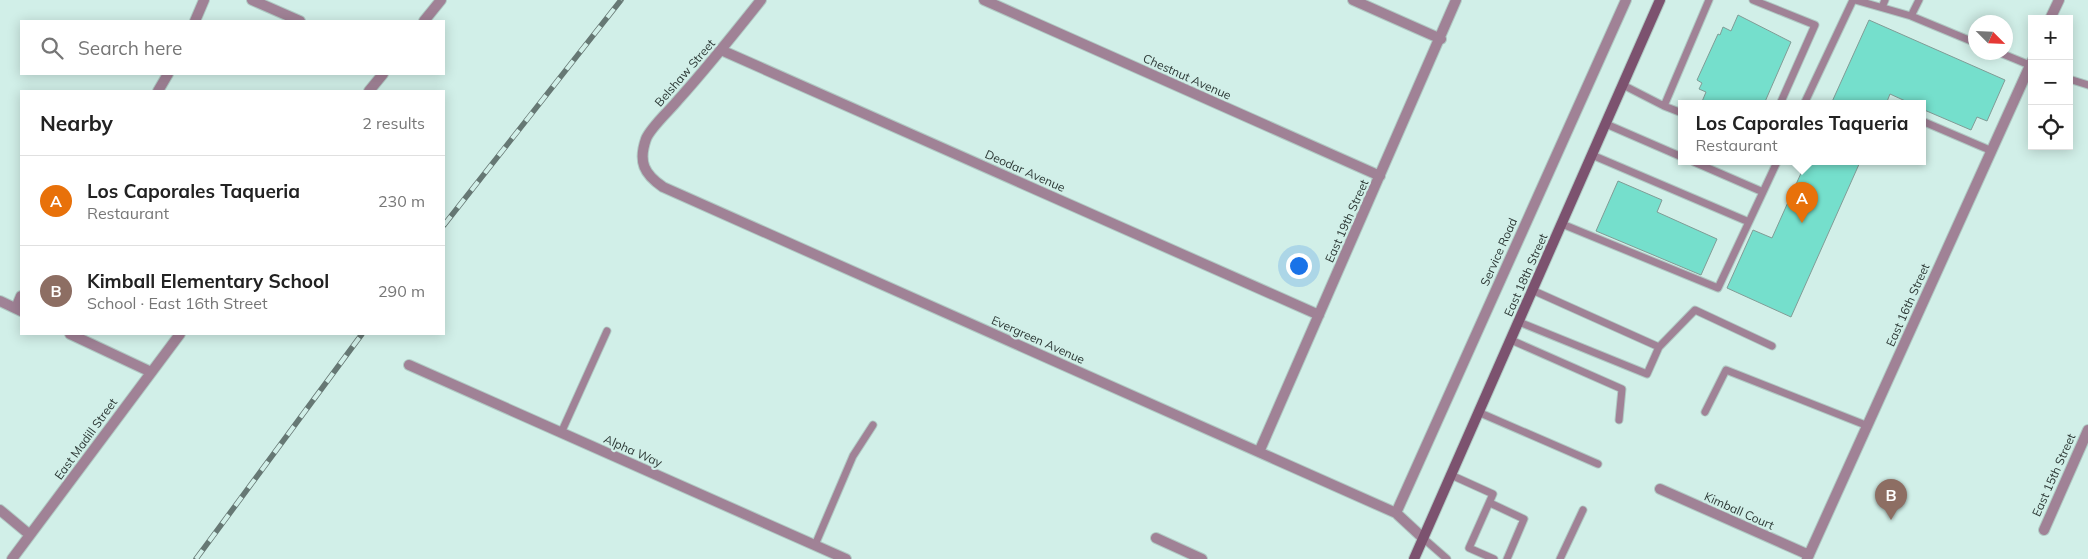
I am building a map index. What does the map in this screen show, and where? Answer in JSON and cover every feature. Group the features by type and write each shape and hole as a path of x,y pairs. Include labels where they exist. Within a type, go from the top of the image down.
{"main road":[{"name":"East 18th Street","path":"1414,559 1660,0"}],"street":[{"path":"196,20 204,0"},
{"path":"252,0 298,20"},
{"path":"425,20 441,0"},
{"name":"Belshaw Street","path":"644,167 642,156 646,137 721,50 761,0"},
{"name":"Chestnut Avenue","path":"984,0 1380,176"},
{"path":"1353,0 1441,39"},
{"name":"East 19th Street","path":"1259,452 1441,39 1456,0"},
{"name":"Service Road","path":"1396,514 1626,0"},
{"path":"2052,15 2059,0"},
{"name":"Deodar Avenue","path":"721,50 1319,315"},
{"name":"East 16th Street","path":"1808,557 2028,71"},
{"path":"159,90 167,75"},
{"path":"370,90 382,75"},
{"name":"Evergreen Avenue","path":"644,167 650,178 663,187 1396,514 1423,538"},
{"path":"0,301 19,309"},
{"path":"72,335 151,372"},
{"name":"East Madill Street","path":"12,559 179,335"},
{"name":"Alpha Way","path":"409,365 846,559"},
{"name":"East 15th Street","path":"2044,530 2088,430"},
{"name":"Kimball Court","path":"1660,489 1808,557"},
{"path":"0,510 30,535"},
{"path":"1156,538 1202,559"}],"lane":[{"path":"1664,106 1709,0"},
{"path":"1753,0 1815,25 1782,100"},
{"path":"1806,100 1854,0 1911,16 1968,40"},
{"path":"1882,7 1885,0"},
{"path":"1911,16 1919,0"},
{"path":"2013,57 2028,63"},
{"path":"2073,80 2088,85"},
{"path":"1623,85 1678,112"},
{"path":"1926,123 1992,151"},
{"path":"1606,124 1678,155"},
{"path":"1592,155 1749,222"},
{"path":"1701,165 1763,192"},
{"path":"1562,224 1718,288 1776,165"},
{"path":"1532,290 1659,347"},
{"path":"1518,322 1647,374 1659,347 1695,310 1772,346"},
{"path":"561,433 607,331"},
{"path":"1510,340 1622,389 1619,420"},
{"path":"1706,412 1726,370 1868,426"},
{"path":"1478,412 1598,464"},
{"path":"815,545 852,456 873,425"},
{"path":"1451,475 1493,494 1469,548 1494,559"},
{"path":"1490,503 1524,519 1507,559"},
{"path":"1560,559 1583,510"},
{"path":"1423,538 1447,559"}],"building":[{"path":"1738,15 1791,42 1766,100 1703,100 1706,92 1699,89 1702,83 1697,80 1718,34 1720,35 1723,27 1731,31"},
{"path":"1869,20 2005,80 1987,121 1977,117 1971,130 1926,111 1926,100 1903,100 1890,94 1888,100 1833,100"},
{"path":"1805,165 1859,165 1791,317 1727,288 1753,230 1772,238"},
{"path":"1618,181 1662,200 1657,212 1717,239 1701,275 1596,231"}],"railway":[{"path":"445,224 621,0"},
{"path":"196,559 361,335"}],"place":[{"name":"Los Caporales Taqueria","path":"1802,223"},
{"name":"Kimball Elementary School","path":"1891,520"}]}
